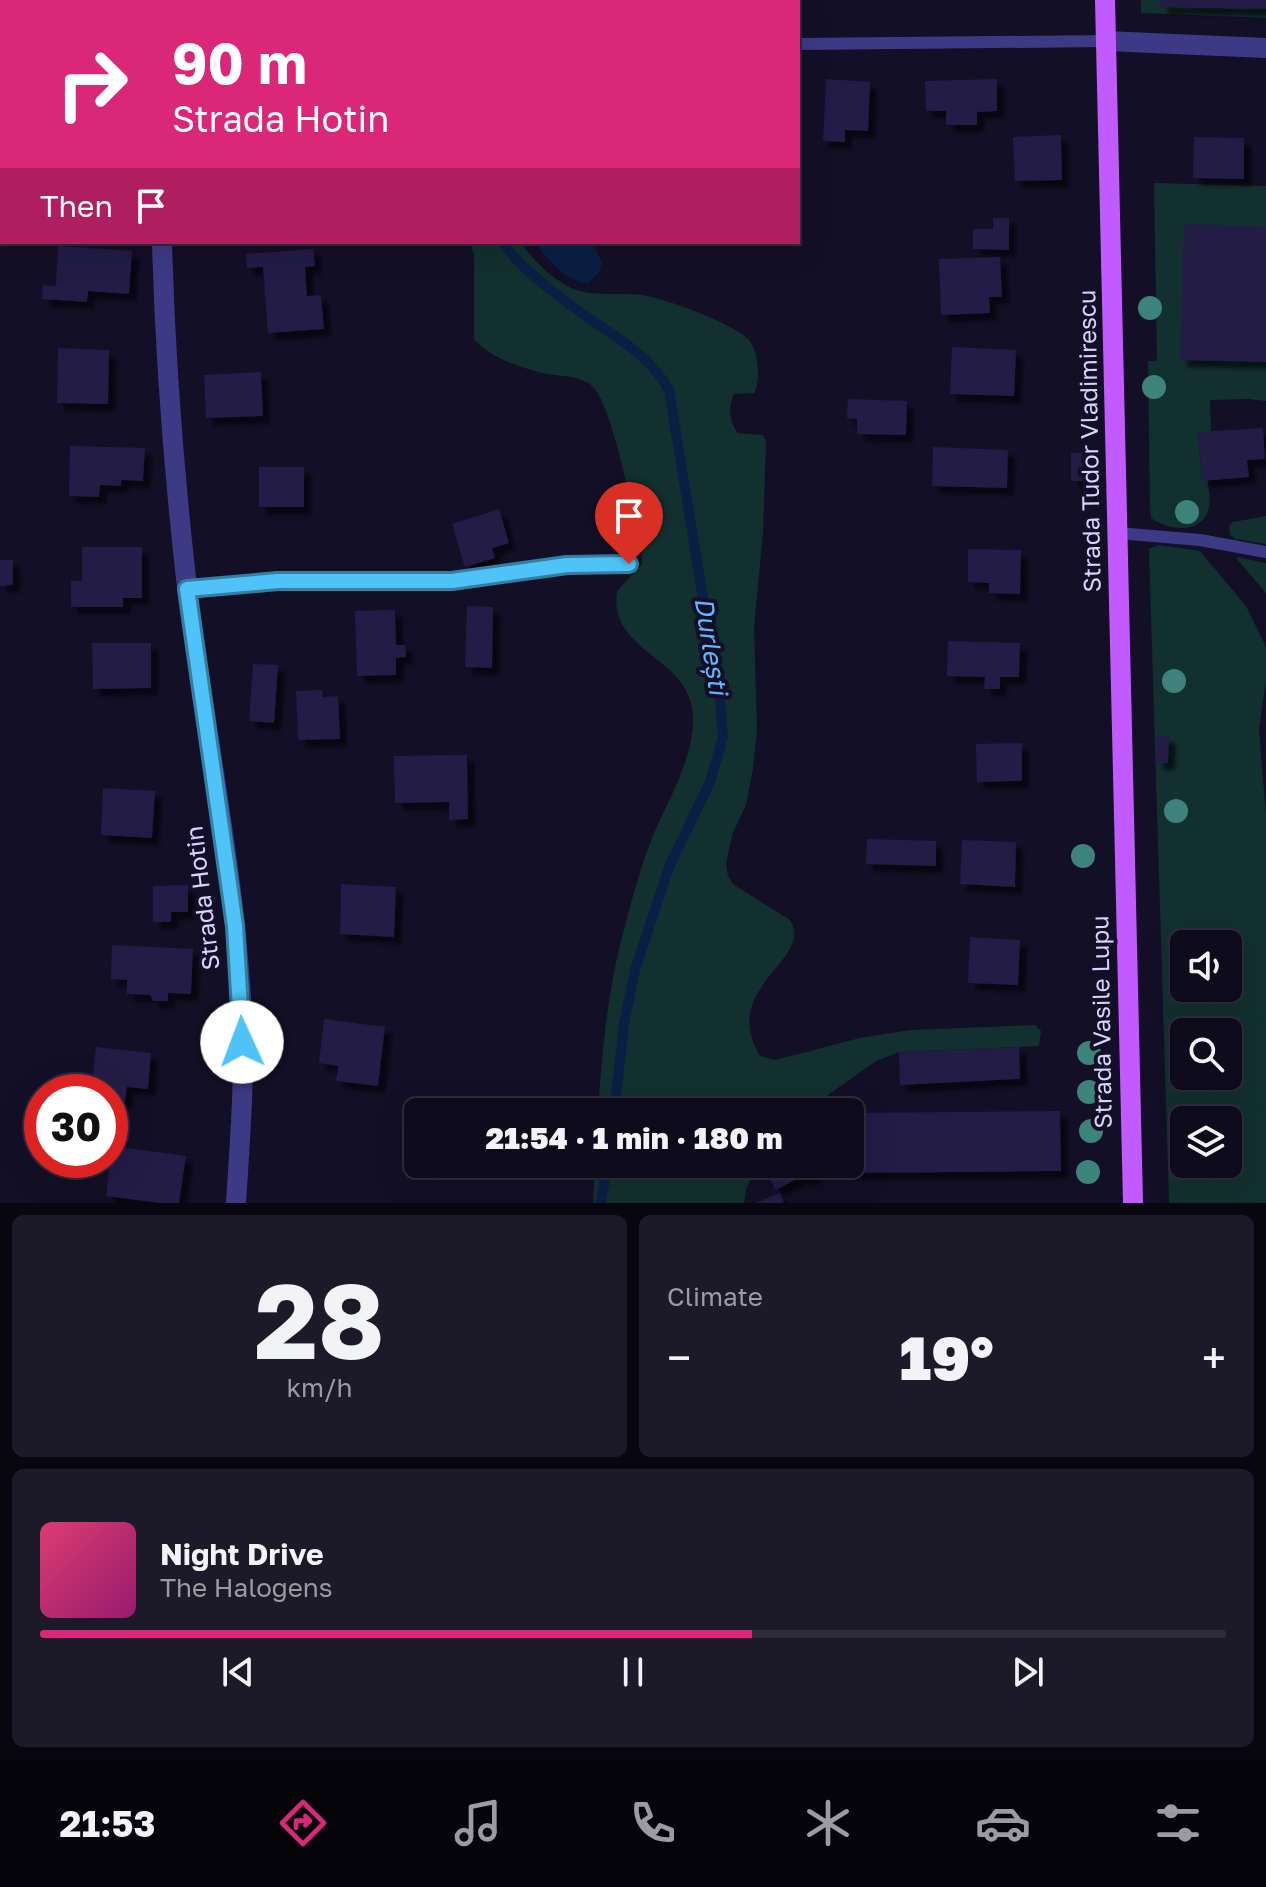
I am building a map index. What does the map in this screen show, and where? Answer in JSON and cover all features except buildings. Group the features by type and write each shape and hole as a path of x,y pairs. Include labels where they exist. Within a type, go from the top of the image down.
{"main road":[{"name":"Strada Tudor Vladimirescu","path":"1105,0 1124,841"},
{"name":"Strada Vasile Lupu","path":"1124,841 1133,1203"}],"street":[{"path":"1106,41 1266,48"},
{"name":"Strada Hotin","path":"162,244 166,352 187,589 235,926 242,1015 243,1096 236,1203"}],"lane":[{"path":"800,44 1106,41"},
{"path":"1118,533 1200,540 1266,552"},
{"path":"187,589 278,581 452,581 567,565 629,564"}],"green space":[{"path":"1141,0 1266,0 1266,18 1141,13"},
{"path":"1154,183 1266,186 1266,401 1210,400 1211,432 1198,433 1202,480 1208,480 1209,506 1201,522 1185,528 1167,526 1151,518 1150,507 1148,361 1157,361"},
{"path":"471,244 522,244 554,278 569,287 596,294 642,295 682,306 741,334 749,340 755,352 758,374 754,393 734,394 730,409 738,433 763,435 766,441 763,533 754,627 757,730 746,805 732,835 726,864 728,876 734,885 790,920 794,935 790,949 758,993 750,1011 750,1032 760,1056 775,1060 860,1038 910,1030 1035,1025 1041,1031 1039,1046 899,1052 876,1061 824,1098 599,1098 607,1018 619,949 654,833 687,755 693,723 692,707 686,690 675,676 634,640 617,611 617,591 642,564 642,554 615,438 599,396 585,381 538,372 512,363 474,339 474,256"},
{"path":"1266,516 1266,544 1236,539 1230,535 1229,526 1233,522"},
{"path":"1159,545 1200,551 1246,606 1266,647 1266,680 1259,730 1266,814 1266,1203 1169,1203 1149,549"},
{"path":"1237,559 1266,563 1266,593"},
{"path":"594,1178 751,1178 744,1203 593,1203"}],"water":[{"path":"536,244 592,244 602,261 600,271 587,284 557,268"}],"waterway":[{"name":"Durlești","path":"504,244 546,286 639,354 669,390 720,702 723,737 710,782 669,867 635,970 624,1024 616,1098"},
{"name":"Durlești","path":"601,1203 605,1178"}],"route":[{"path":"242,1042 235,926 187,589 278,581 452,581 567,565 629,564"}]}
